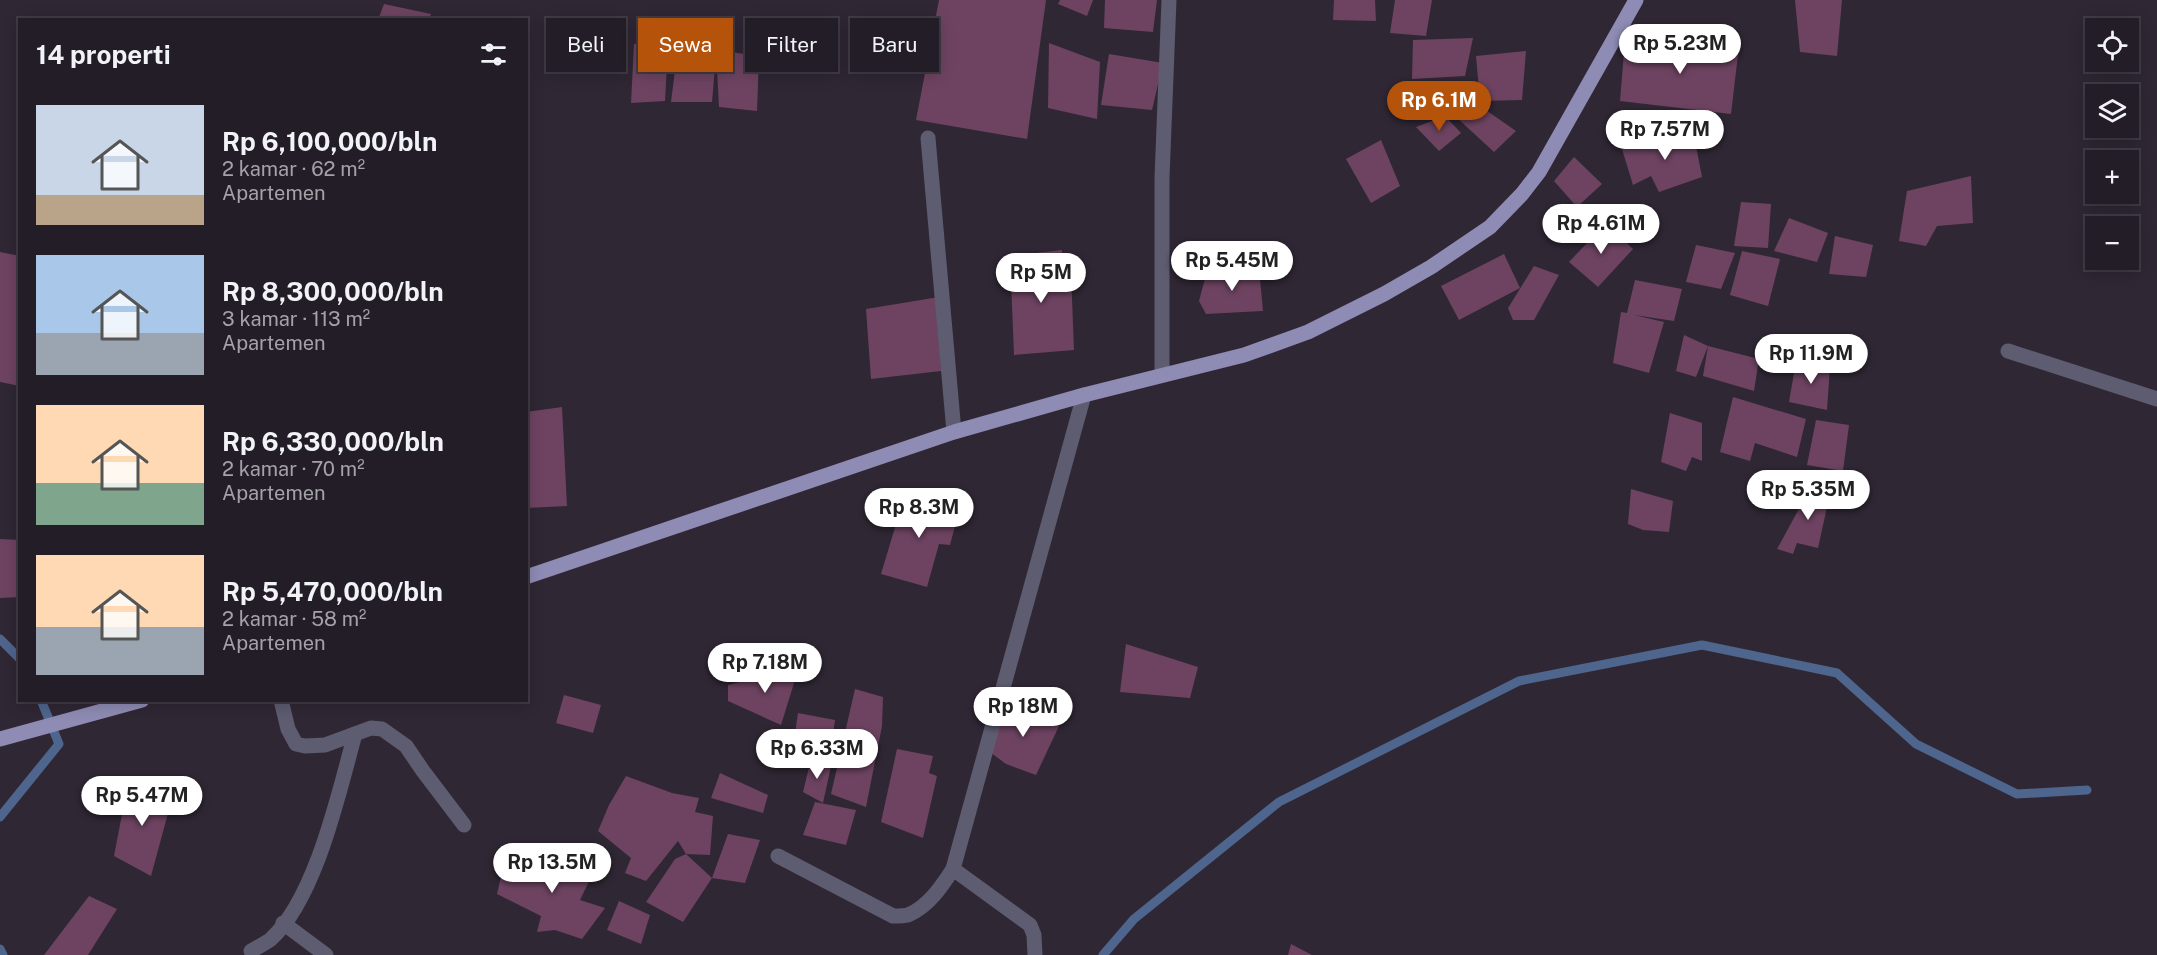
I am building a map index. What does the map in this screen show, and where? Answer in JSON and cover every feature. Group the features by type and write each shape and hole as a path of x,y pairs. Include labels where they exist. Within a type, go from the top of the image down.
{"main road":[{"path":"528,576 954,432 1084,394 1244,355 1308,332 1384,294 1431,267 1490,227 1522,194 1539,172 1636,0"},
{"path":"0,740 135,702"}],"street":[{"path":"1162,375 1161,178 1169,0"},
{"path":"928,138 954,432"},
{"path":"2008,351 2157,399"},
{"path":"778,856 893,916 907,915 921,907 936,894 953,869 1084,394"},
{"path":"281,702 288,729 296,744 324,745 371,728 382,729 406,746 464,825"},
{"path":"252,951 271,939 295,908 306,888 328,828 355,734"},
{"path":"953,869 1030,925 1034,935 1035,955"},
{"path":"283,923 326,955"}],"building":[{"path":"939,0 1046,0 1027,139 916,120 925,72 939,72 939,18 936,18"},
{"path":"1060,0 1093,0 1087,16 1058,4"},
{"path":"1105,0 1157,0 1153,32 1104,28"},
{"path":"1334,0 1375,0 1376,21 1333,20"},
{"path":"1395,0 1432,0 1426,36 1390,33"},
{"path":"1795,0 1842,0 1837,56 1800,52"},
{"path":"384,4 431,14 430,18 379,18"},
{"path":"1473,38 1465,76 1412,79 1413,40"},
{"path":"1625,40 1739,46 1731,114 1620,101"},
{"path":"1049,43 1100,62 1097,119 1048,108"},
{"path":"634,44 638,44 638,72 667,72 665,101 631,103"},
{"path":"1526,51 1522,100 1480,101 1476,56"},
{"path":"733,52 745,54 745,72 758,72 757,111 719,107 717,72 733,72"},
{"path":"1109,54 1163,63 1152,110 1101,105"},
{"path":"675,72 715,72 712,102 671,102"},
{"path":"1470,99 1516,131 1494,152 1456,117"},
{"path":"1445,116 1461,133 1439,151 1416,127"},
{"path":"1693,131 1702,177 1659,192 1651,176 1633,185 1622,149"},
{"path":"1381,140 1400,186 1371,203 1346,159"},
{"path":"1574,157 1602,184 1577,207 1554,181"},
{"path":"1971,176 1973,223 1937,226 1926,246 1899,241 1907,191"},
{"path":"1741,202 1771,204 1768,248 1734,246"},
{"path":"1789,218 1828,233 1817,262 1774,251"},
{"path":"1606,223 1633,249 1598,287 1569,262"},
{"path":"1835,236 1873,245 1866,277 1829,274"},
{"path":"1696,245 1735,253 1721,289 1686,282"},
{"path":"1062,250 1063,275 1071,273 1074,350 1014,355 1010,256"},
{"path":"1742,251 1780,259 1768,306 1730,295"},
{"path":"0,252 18,256 18,386 0,382"},
{"path":"1504,254 1520,288 1459,320 1441,286"},
{"path":"1534,266 1559,275 1534,320 1513,320 1508,308"},
{"path":"1259,269 1263,311 1206,314 1199,301 1207,271"},
{"path":"1635,280 1682,289 1674,321 1634,315 1664,322 1649,373 1613,363 1621,312 1627,313"},
{"path":"939,297 941,371 871,379 866,309"},
{"path":"1684,335 1708,346 1696,377 1676,371"},
{"path":"1708,346 1759,359 1754,391 1703,376"},
{"path":"1796,361 1830,367 1827,410 1789,402"},
{"path":"1733,397 1806,419 1797,457 1755,443 1750,461 1720,452"},
{"path":"562,407 567,506 528,508 528,412"},
{"path":"1670,413 1702,423 1702,461 1692,457 1686,471 1661,462"},
{"path":"1816,420 1849,425 1843,471 1807,465"},
{"path":"1812,485 1831,489 1818,548 1797,543 1793,554 1777,549"},
{"path":"1631,489 1673,501 1669,532 1643,530 1628,524"},
{"path":"905,494 960,507 950,545 939,544 927,587 881,574"},
{"path":"0,539 18,540 18,597 0,598"},
{"path":"1126,644 1198,667 1190,698 1120,692"},
{"path":"799,667 781,725 728,701 728,685"},
{"path":"855,689 883,697 882,726 866,807 831,794"},
{"path":"564,695 601,705 593,733 556,723"},
{"path":"1013,698 1059,726 1036,775 1006,764 986,749"},
{"path":"798,713 835,720 829,759 793,747"},
{"path":"897,749 933,756 929,773 937,776 923,838 881,822"},
{"path":"811,759 831,766 823,803 803,792"},
{"path":"720,773 768,795 763,813 711,798"},
{"path":"626,776 672,793 699,798 695,812 713,816 710,855 686,854 678,841 646,881 625,873 631,858 598,831 609,805"},
{"path":"128,783 173,795 151,876 114,856"},
{"path":"815,802 856,810 846,845 803,835"},
{"path":"728,834 760,840 745,883 712,878"},
{"path":"686,854 712,878 683,922 646,902 675,859"},
{"path":"548,856 595,869 580,900 605,908 582,939 555,930 537,932 541,916 497,894 504,863 534,867"},
{"path":"89,896 117,909 88,955 44,955"},
{"path":"619,901 650,915 641,944 607,930"},
{"path":"1291,944 1312,955 1288,955"}],"waterway":[{"path":"0,639 18,657"},
{"path":"1103,955 1134,919 1279,802 1519,681 1702,645 1837,673 1916,744 2017,794 2087,790"},
{"path":"0,817 59,744 42,702"},
{"path":"0,949 3,955"}]}
